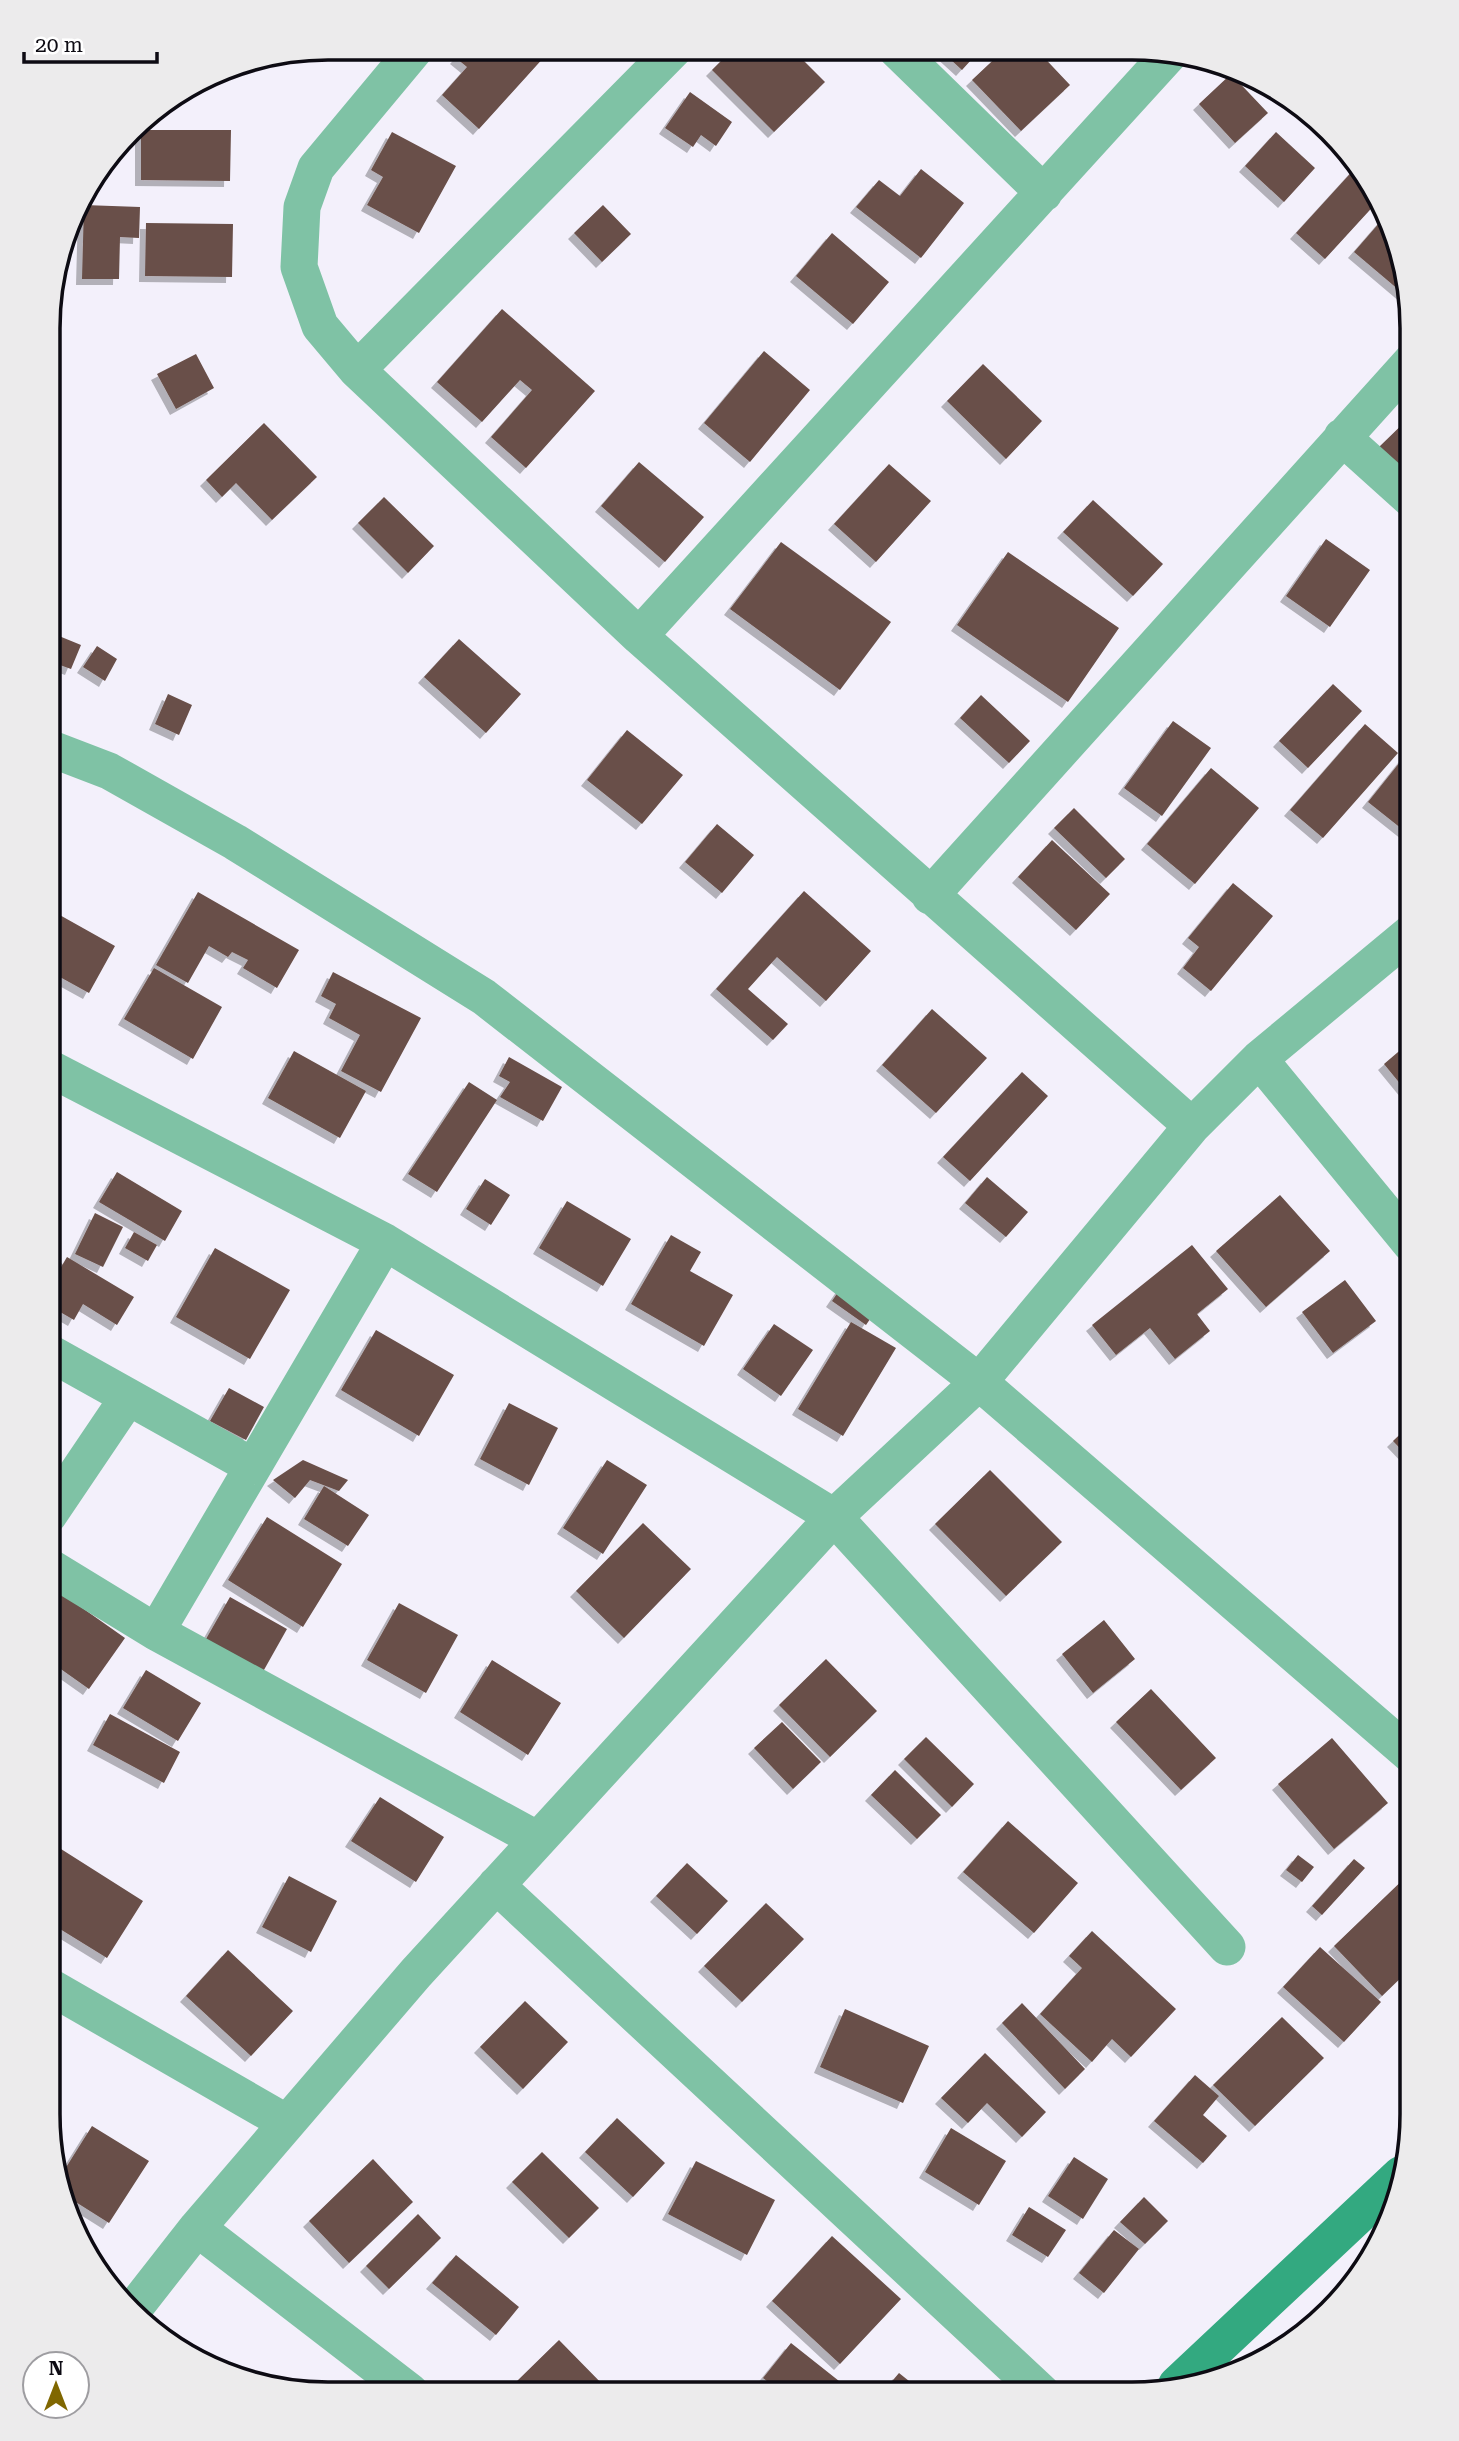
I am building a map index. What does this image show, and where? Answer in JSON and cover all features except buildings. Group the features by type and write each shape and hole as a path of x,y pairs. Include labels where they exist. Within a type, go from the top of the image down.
{"street":[{"path":"404,60 316,168 302,207 299,267 320,326 357,370 639,636 930,897 1192,1126"},
{"path":"357,370 663,60"},
{"path":"907,60 1044,193"},
{"path":"639,636 1162,62"},
{"path":"930,897 1400,374"},
{"path":"1342,437 1400,489"},
{"path":"60,752 109,771 235,842 484,997 979,1382 1400,1746"},
{"path":"138,2303 197,2228 416,1972 834,1517 979,1382 1192,1126 1259,1059 1400,942"},
{"path":"1259,1059 1400,1231"},
{"path":"60,1074 385,1242 834,1517 1227,1947"},
{"path":"156,1632 385,1242"},
{"path":"60,1359 252,1466"},
{"path":"60,1498 128,1399"},
{"path":"60,1573 156,1632 538,1840"},
{"path":"496,1885 1030,2382"},
{"path":"60,1992 287,2123"},
{"path":"1187,2375 1389,2186"},
{"path":"197,2228 397,2382"}]}
